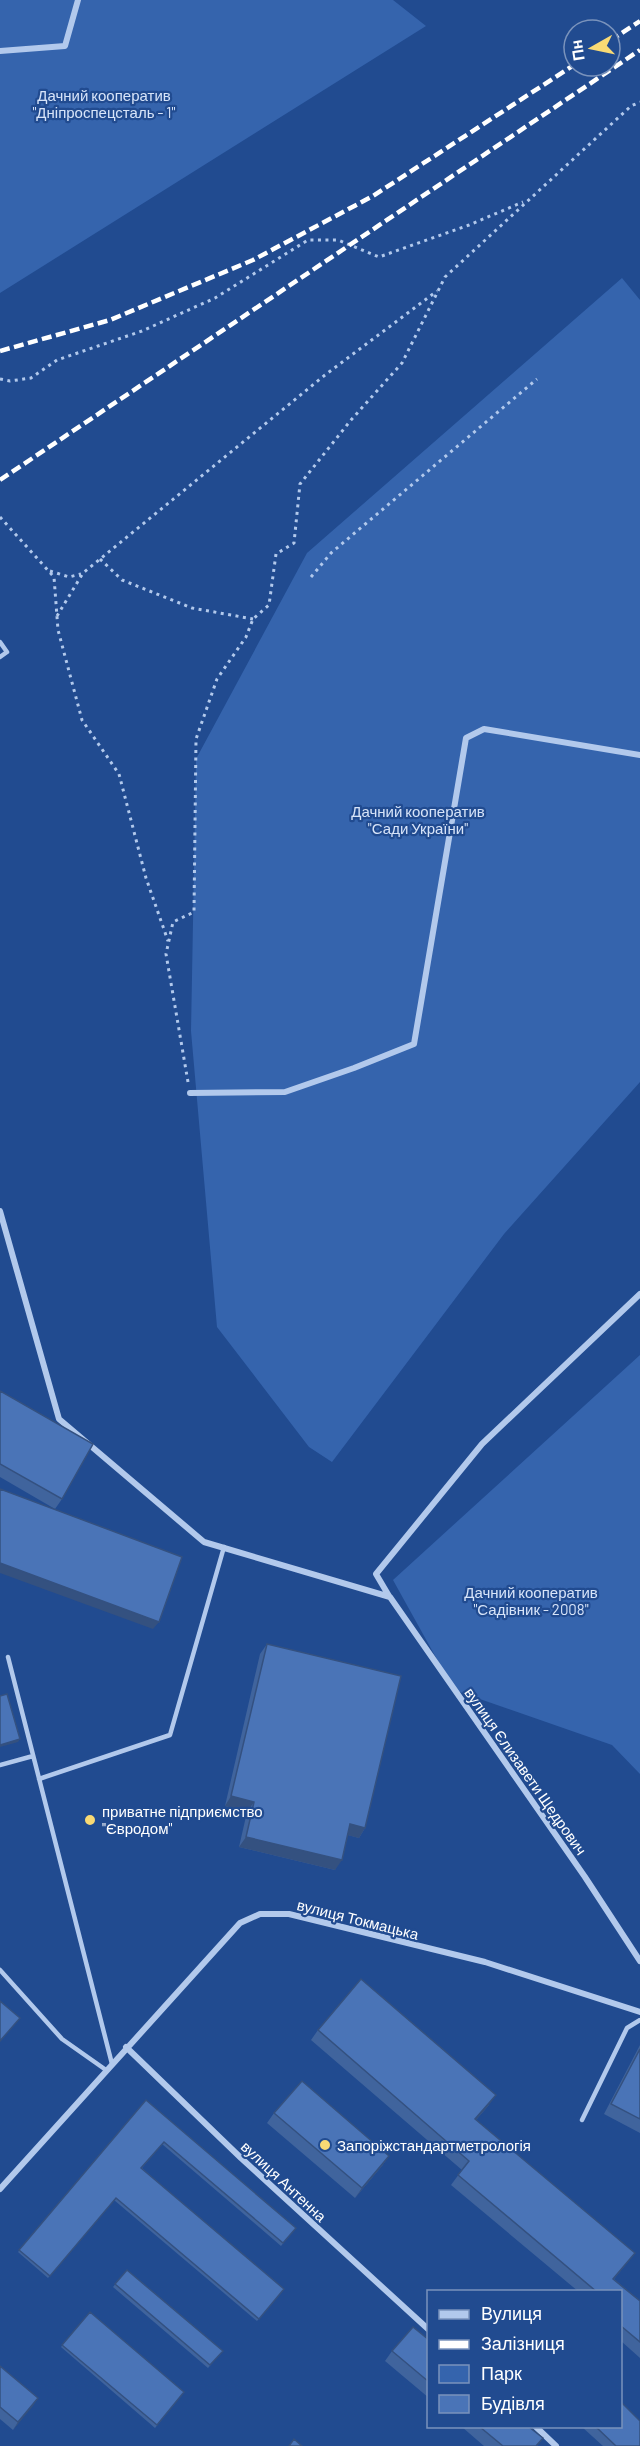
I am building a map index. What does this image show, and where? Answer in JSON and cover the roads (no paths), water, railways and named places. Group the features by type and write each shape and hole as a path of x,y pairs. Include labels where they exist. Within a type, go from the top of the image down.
{"street":[{"path":"0,51 65,46 78,0"},
{"path":"190,1093 285,1092 414,1044 466,738 484,729 640,754"},
{"path":"0,1212 58,1419 204,1542 390,1597"},
{"name":"вулиця Єлизавети Щедрович","path":"640,1294 482,1444 376,1574 579,1867 640,1961"},
{"name":"вулиця Токмацька","path":"0,2188 240,1923 260,1914 289,1914 485,1962 640,2013"},
{"name":"вулиця Антенна","path":"126,2047 241,2158 427,2327"},
{"path":"536,2428 556,2446"}],"lane":[{"path":"0,642 7,652 0,657"},
{"path":"39,1779 170,1735 224,1547"},
{"path":"8,1657 112,2064"},
{"path":"0,1765 33,1756"},
{"path":"0,1970 62,2039 106,2070"},
{"path":"582,2120 627,2028 640,2020"}],"railway":[{"path":"622,33 640,21"},
{"path":"0,480 640,50"},
{"path":"0,351 110,320 253,260 373,196 562,73"}],"place":[{"name":"приватне підприємство \"Євродом\"","path":"90,1820"},
{"name":"Запоріжстандартметрологія","path":"325,2145"}],"park label":[{"name":"Дачний кооператив \"Дніпроспецсталь - 1\"","path":"104,104"},
{"name":"Дачний кооператив \"Сади України\"","path":"418,820"},
{"name":"Дачний кооператив \"Садівник - 2008\"","path":"531,1600"}]}
